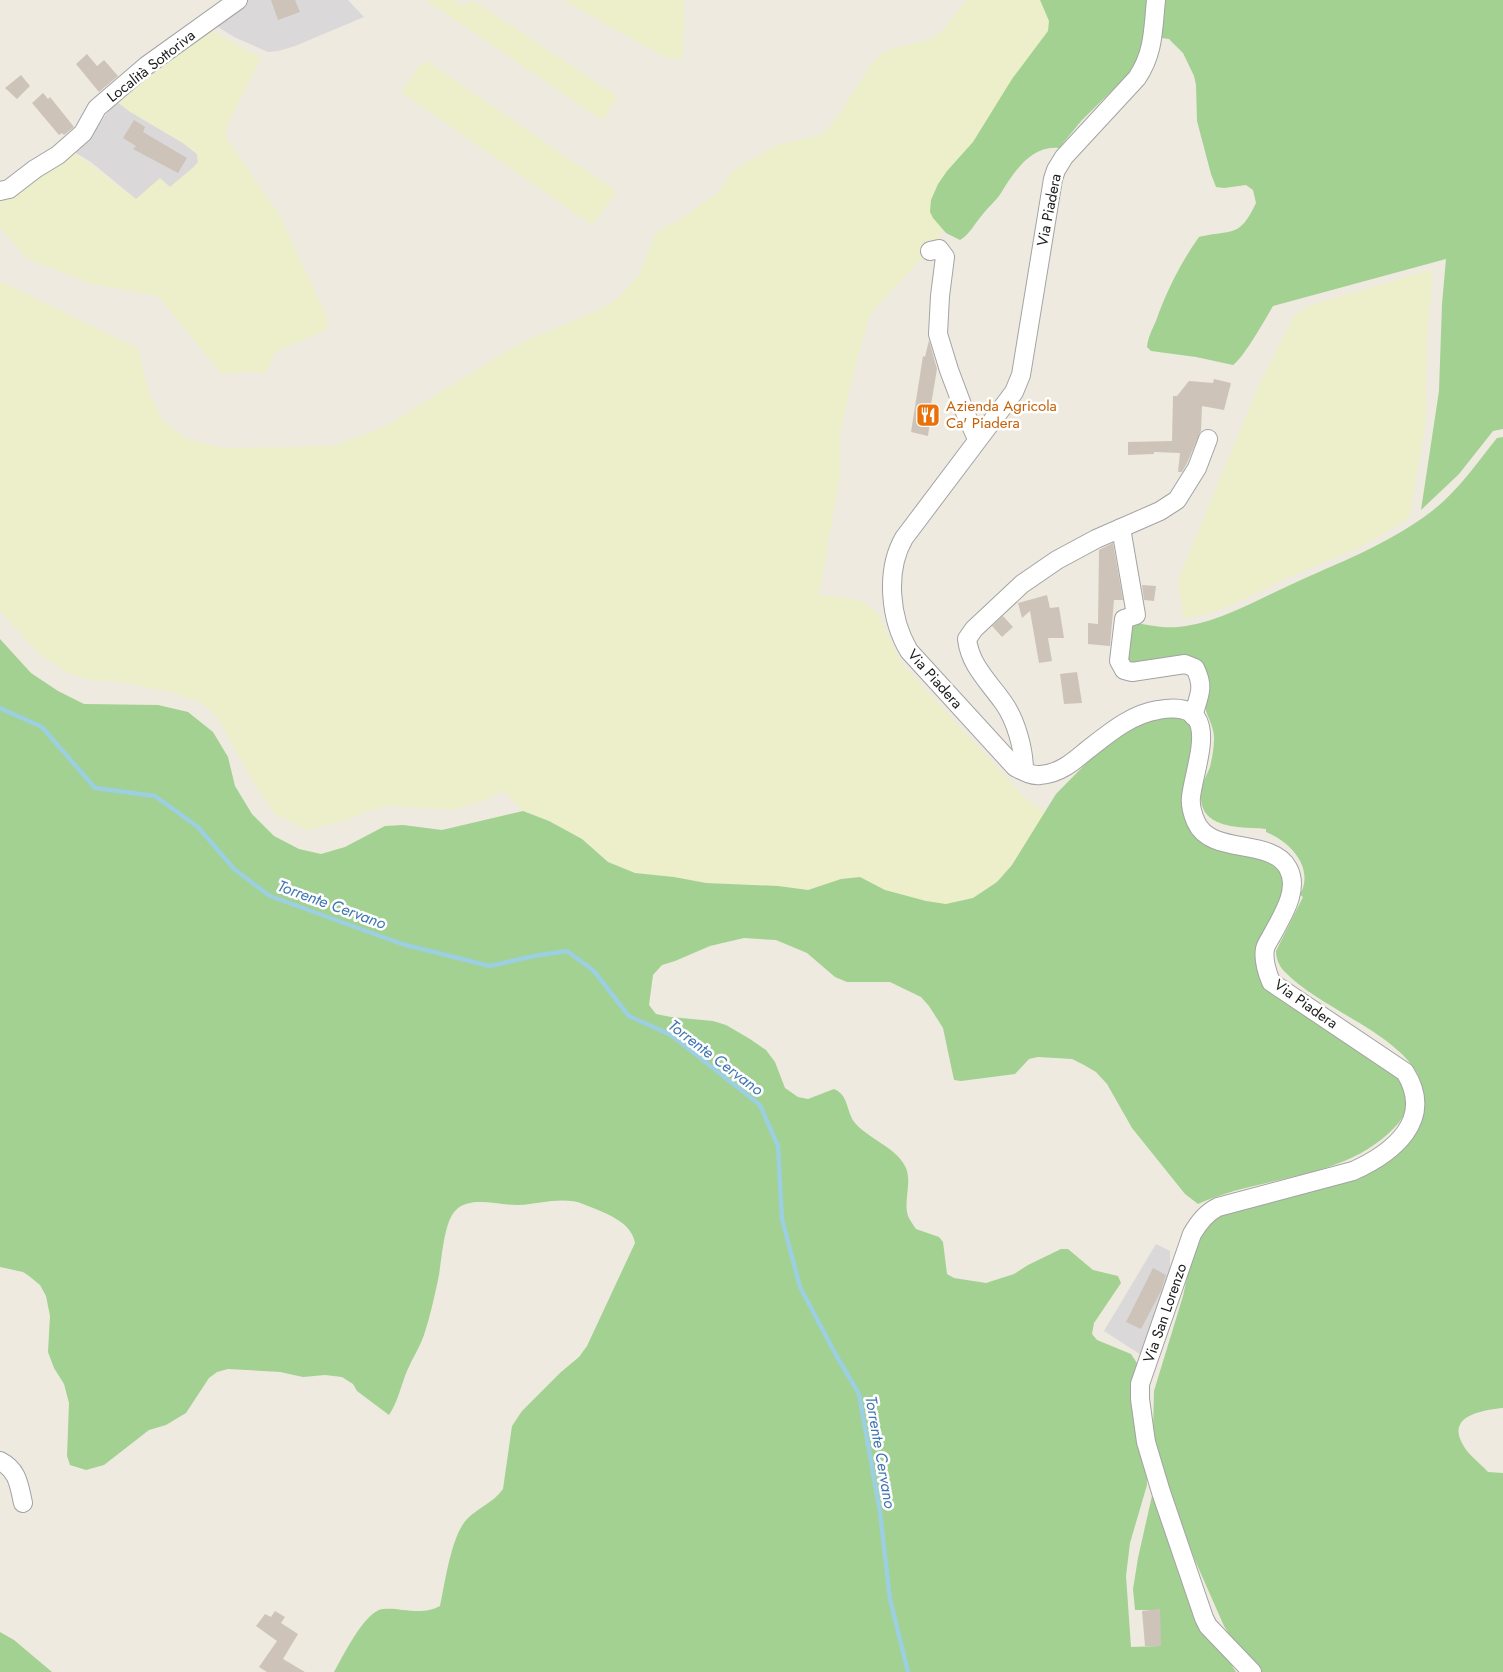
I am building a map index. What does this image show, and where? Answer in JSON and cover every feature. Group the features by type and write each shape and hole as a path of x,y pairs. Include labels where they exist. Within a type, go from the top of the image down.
{"street":[{"name":"Località Sottoriva","path":"0,191 8,189 58,155 83,133 97,108 139,72 238,0"},
{"name":"Via Piadera","path":"1024,772 1015,767 909,651 904,643 893,602 892,578 894,566 900,545 1014,392 1021,375 1056,170 1064,156 1137,78 1146,65 1152,46 1156,0"},
{"path":"930,251 939,249 945,257 938,334 949,370 977,440"},
{"path":"1121,528 1124,535 1136,615 1124,619 1119,661 1124,670 1132,672 1185,664 1195,668 1201,680 1200,693 1193,716 1186,710 1178,709 1160,709 1145,712 1104,737 1066,767 1040,775 1024,772 1024,756 1019,737 1004,704 972,660 967,639 974,629 1022,584 1057,560 1121,528 1160,511 1177,500 1197,468 1208,439"},
{"name":"Via Piadera","path":"1193,716 1198,722 1202,737 1202,746 1190,798 1196,823 1205,834 1216,840 1270,854 1279,859 1288,869 1292,890 1288,905 1265,949 1267,973 1271,982 1405,1072"},
{"name":"Via San Lorenzo","path":"1252,1672 1208,1626 1204,1618 1146,1442 1141,1417 1140,1384 1192,1234 1198,1223 1218,1207 1353,1171 1371,1163 1404,1135 1415,1116 1414,1091 1405,1072"},
{"path":"0,1461 18,1476 23,1503"}],"shaded area":[{"path":"249,0 348,0 364,17 295,46 268,52 234,37 212,23"},
{"path":"116,101 129,111 183,143 197,154 198,162 195,166 170,187 136,199 91,162 71,150 100,123"},
{"path":"1156,1244 1170,1251 1170,1280 1149,1360 1104,1331"}],"green space":[{"path":"426,0 453,0 461,5 474,1 617,96 603,121"},
{"path":"563,0 684,0 683,59 664,57"},
{"path":"967,0 1069,0 937,242 870,314 855,366 840,433 840,475 819,595 861,600 878,614 902,664 1025,798 1045,812 1012,865 997,882 973,898 947,904 926,901 885,890 860,877 841,879 808,890 778,886 706,883 635,873 608,862 582,839 549,821 523,811 503,791 483,801 453,810 386,806 344,821 306,830 274,813 255,784 217,717 202,703 171,692 120,682 95,681 68,673 39,654 0,611 0,281 139,349 151,398 164,421 185,438 212,446 228,448 332,446 384,427 523,342 601,309 619,297 639,275 654,237 661,229 679,220 716,194 735,169 777,145 820,135 829,128 873,62 879,56 888,50 931,39 944,29"},
{"path":"1040,0 1150,0 1148,42 1133,70 1082,120 1059,148 1049,148 1040,151 1024,162 970,232 960,240 946,233 933,218 930,212 931,200 938,184 947,171 973,142 1012,79 1048,31 1049,21"},
{"path":"1163,0 1503,0 1503,429 1493,431 1459,474 1421,510 1439,391 1442,304 1446,259 1273,306 1249,346 1233,365 1196,357 1151,351 1147,347 1150,334 1169,288 1199,237 1234,230 1245,222 1256,203 1253,190 1246,185 1224,188 1216,187 1197,121 1194,76 1183,53 1169,39 1161,38"},
{"path":"205,27 261,58 229,121 226,128 226,138 279,214 327,317 328,327 317,334 276,352 266,372 221,373 158,296 91,284 26,258 0,227 0,190 74,152 136,199 160,178 170,187 195,166 198,162 197,154 183,143 129,111 116,101"},
{"path":"427,61 617,192 592,225 401,92 419,66"},
{"path":"1433,269 1427,334 1426,422 1409,518 1370,542 1300,572 1229,606 1207,614 1184,619 1178,580 1258,387 1292,319 1300,311 1311,305"},
{"path":"1503,437 1503,1408 1486,1410 1463,1420 1459,1426 1459,1434 1467,1451 1488,1472 1503,1473 1503,1672 1257,1672 1247,1663 1224,1626 1194,1558 1161,1466 1153,1430 1154,1391 1183,1296 1199,1222 1370,1165 1423,1103 1422,1092 1417,1073 1406,1058 1374,1032 1316,997 1281,967 1276,951 1303,897 1300,895 1304,885 1302,865 1298,857 1284,842 1266,832 1266,829 1223,824 1206,814 1202,805 1201,790 1210,767 1214,735 1204,703 1203,672 1131,668 1123,660 1126,622 1170,627 1200,623 1238,609 1362,553 1398,534 1432,511 1459,486 1497,438"},
{"path":"0,639 31,673 58,691 84,704 158,705 188,712 213,732 228,757 235,786 252,814 274,836 299,849 321,854 345,847 385,826 403,825 442,830 523,811 549,821 582,839 608,862 635,873 706,883 778,886 808,890 841,879 860,877 885,890 926,901 946,904 973,898 997,882 1012,865 1056,794 1116,733 1139,720 1183,717 1193,727 1193,824 1263,846 1292,878 1266,967 1402,1079 1407,1101 1405,1113 1394,1128 1374,1145 1351,1158 1326,1168 1248,1187 1198,1204 1185,1194 1132,1128 1107,1084 1096,1072 1072,1059 1038,1057 1029,1059 1015,1074 961,1081 954,1080 943,1028 921,997 890,982 847,982 835,977 807,953 776,940 744,938 710,946 662,965 653,975 649,1005 656,1014 713,1021 726,1025 750,1039 766,1050 775,1062 785,1088 798,1097 808,1099 834,1089 839,1092 845,1099 855,1123 901,1159 908,1178 908,1216 916,1229 939,1237 943,1242 947,1274 954,1278 986,1283 1014,1274 1061,1249 1068,1249 1093,1270 1118,1276 1121,1283 1094,1323 1092,1334 1097,1340 1131,1354 1144,1374 1147,1485 1130,1543 1126,1576 1131,1647 1160,1646 1160,1610 1135,1610 1133,1589 1154,1487 1211,1633 1236,1672 334,1672 360,1628 366,1620 379,1610 421,1611 431,1610 440,1606 449,1560 461,1527 467,1519 495,1498 503,1489 512,1426 522,1411 579,1357 587,1346 635,1243 628,1228 615,1218 576,1202 560,1201 511,1205 478,1202 470,1203 456,1210 448,1223 438,1280 424,1335 389,1415 342,1377 325,1375 303,1377 280,1372 228,1369 217,1372 209,1378 186,1413 166,1425 149,1430 104,1465 86,1470 70,1465 67,1456 69,1403 64,1384 54,1368 48,1352 50,1316 46,1296 40,1285 23,1272 0,1267"},
{"path":"0,1632 14,1640 52,1672 0,1672"}],"building":[{"path":"271,0 295,0 300,12 278,20"},
{"path":"87,54 97,66 104,60 118,76 99,92 76,64"},
{"path":"21,75 30,86 17,99 5,88"},
{"path":"43,93 48,99 50,97 74,127 64,135 62,133 59,135 32,103"},
{"path":"134,120 145,127 143,132 187,158 178,173 133,149 136,146 123,138"},
{"path":"929,340 937,369 928,436 911,432 923,356 925,357"},
{"path":"1214,379 1231,383 1224,410 1202,406 1201,431 1182,472 1178,472 1180,453 1154,452 1154,454 1128,455 1128,442 1172,441 1173,396 1177,396 1189,381 1213,383"},
{"path":"1113,543 1123,600 1114,600 1110,646 1088,644 1088,623 1098,624 1099,550"},
{"path":"1142,585 1156,586 1154,601 1144,600"},
{"path":"1047,595 1050,608 1059,607 1064,638 1048,638 1052,661 1039,663 1030,611 1022,618 1018,603"},
{"path":"1003,616 1013,627 1002,637 992,626"},
{"path":"1077,672 1082,703 1064,704 1060,674"},
{"path":"1153,1268 1166,1275 1161,1291 1141,1329 1126,1322"},
{"path":"1160,1609 1161,1646 1145,1646 1142,1611"},
{"path":"275,1611 285,1617 281,1623 298,1634 283,1659 305,1672 267,1672 259,1667 277,1641 256,1626 265,1614 271,1617"}],"waterway":[{"name":"Torrente Cervano","path":"0,708 42,727 95,788 155,796 198,827 234,869 270,896 402,944 490,966 567,951 593,970 629,1016 671,1035 760,1105 778,1146 782,1219 800,1287 859,1394 880,1512 890,1599 908,1672"}],"place":[{"name":"Azienda Agricola Ca' Piadera","path":"928,415"}]}
